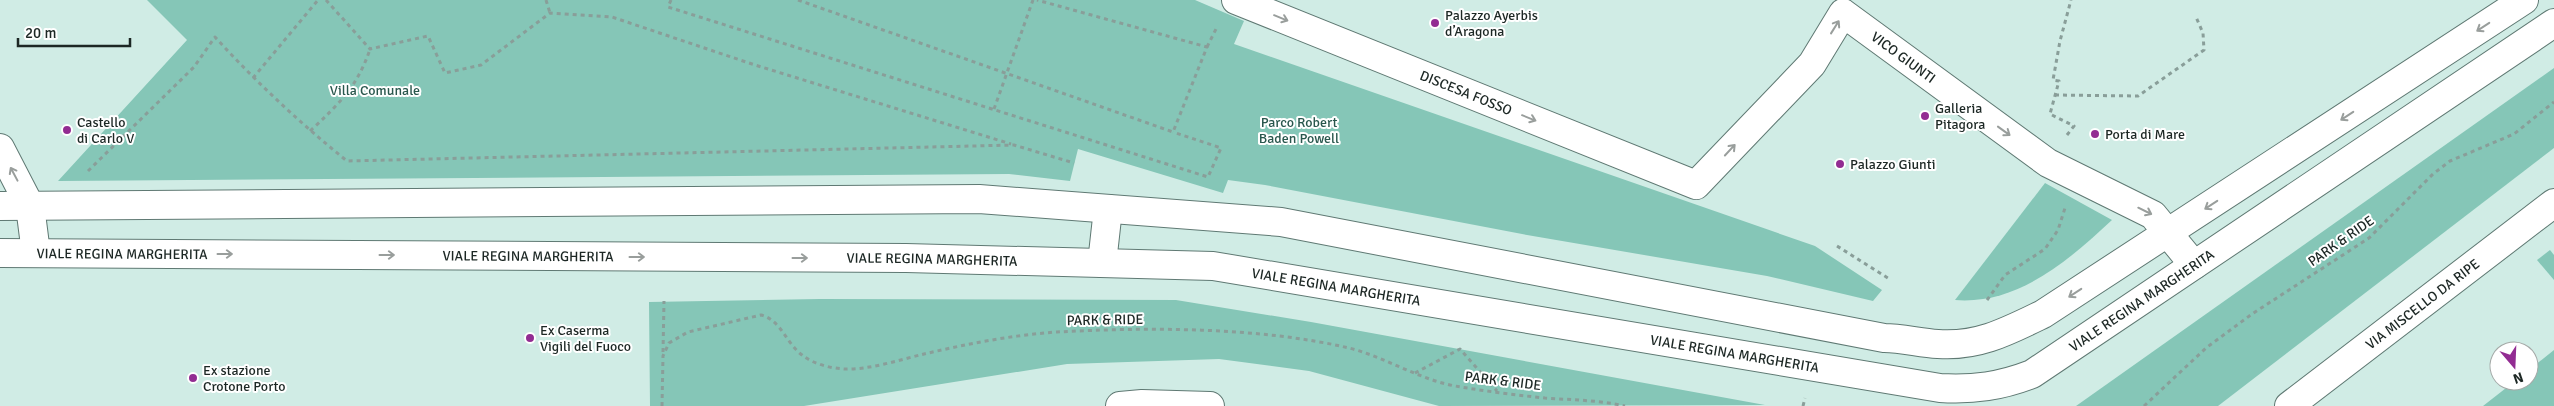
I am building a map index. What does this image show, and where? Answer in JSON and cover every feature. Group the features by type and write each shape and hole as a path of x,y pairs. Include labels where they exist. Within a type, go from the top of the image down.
{"street":[{"name":"DISCESA FOSSO","path":"1236,0 1696,185"},
{"path":"0,206 979,199 1281,222 1884,338 1939,344 1966,344 1997,336 2043,314 2524,0"},
{"name":"VICO GIUNTI","path":"1696,185 1812,64 1843,13 2048,163 2153,215 2194,266"},
{"name":"VIALE REGINA MARGHERITA","path":"0,253 906,258 1212,266 1803,366 1940,388 1965,390 2006,385 2032,374 2554,23"},
{"path":"0,148 30,206 36,253"},
{"name":"VIA MISCELLO DA RIPE","path":"2289,406 2554,203"},
{"path":"1102,263 1108,209"},
{"path":"1120,406 1142,404 1210,406"}],"path":[{"path":"252,78 318,0"},
{"path":"326,0 370,49"},
{"path":"546,0 550,13"},
{"path":"671,0 668,7 1208,177 1221,148 798,0"},
{"path":"994,110 1035,0 1207,47"},
{"path":"2071,0 2060,41 2053,80 2059,81 2050,114 2074,126"},
{"path":"370,49 428,36 445,73 481,64 550,13 612,17 755,65 1074,163"},
{"path":"2055,94 2138,96 2204,50 2202,33 2196,17"},
{"path":"1173,132 1207,47 1218,26 1224,28"},
{"path":"85,174 194,67 215,37 252,78 310,131 347,161 1014,145"},
{"path":"310,131 344,99 364,70 370,49"},
{"name":"PARK & RIDE","path":"2144,406 2178,372 2236,325 2369,238 2433,174 2450,161 2514,134 2554,102"},
{"path":"1987,300 2005,275 2046,249 2058,230 2066,204"},
{"path":"1837,246 1891,280"},
{"path":"662,406 664,301"},
{"name":"PARK & RIDE","path":"663,356 669,343 682,334 761,315 775,322 801,354 818,364 845,369 878,364 974,343 1056,332 1166,330 1253,334 1350,348 1414,374 1453,386 1544,398 1580,399 1625,406"},
{"path":"1414,374 1460,349 1497,391"}],"green space":[{"name":"Villa Comunale","path":"147,0 1195,0 1244,21 1234,44 1815,246 1882,290 1873,301 1767,276 1527,235 1265,185 1228,180 1223,193 1078,149 1070,181 1009,174 58,181 187,40"},
{"path":"2554,68 2554,148 2218,406 2076,406"},
{"path":"2045,183 2112,220 2078,250 2041,277 2000,295 1978,300 1955,300"},
{"path":"2550,250 2554,255 2554,280 2537,260"},
{"path":"820,299 1176,300 1311,322 1765,405 1439,406 1309,371 1219,359 1067,364 804,406 650,406 649,302"},
{"path":"2554,350 2554,406 2483,406 2502,391 2539,391 2539,362"}],"place":[{"name":"Palazzo Ayerbis d’Aragona","path":"1435,23"},
{"name":"Galleria Pitagora","path":"1925,116"},
{"name":"Castello di Carlo V","path":"67,130"},
{"name":"Porta di Mare","path":"2095,134"},
{"name":"Palazzo Giunti","path":"1840,164"},
{"name":"Ex Caserma Vigili del Fuoco","path":"530,338"},
{"name":"Ex stazione Crotone Porto","path":"193,378"}],"park label":[{"name":"Parco Robert Baden Powell","path":"1299,130"}]}
